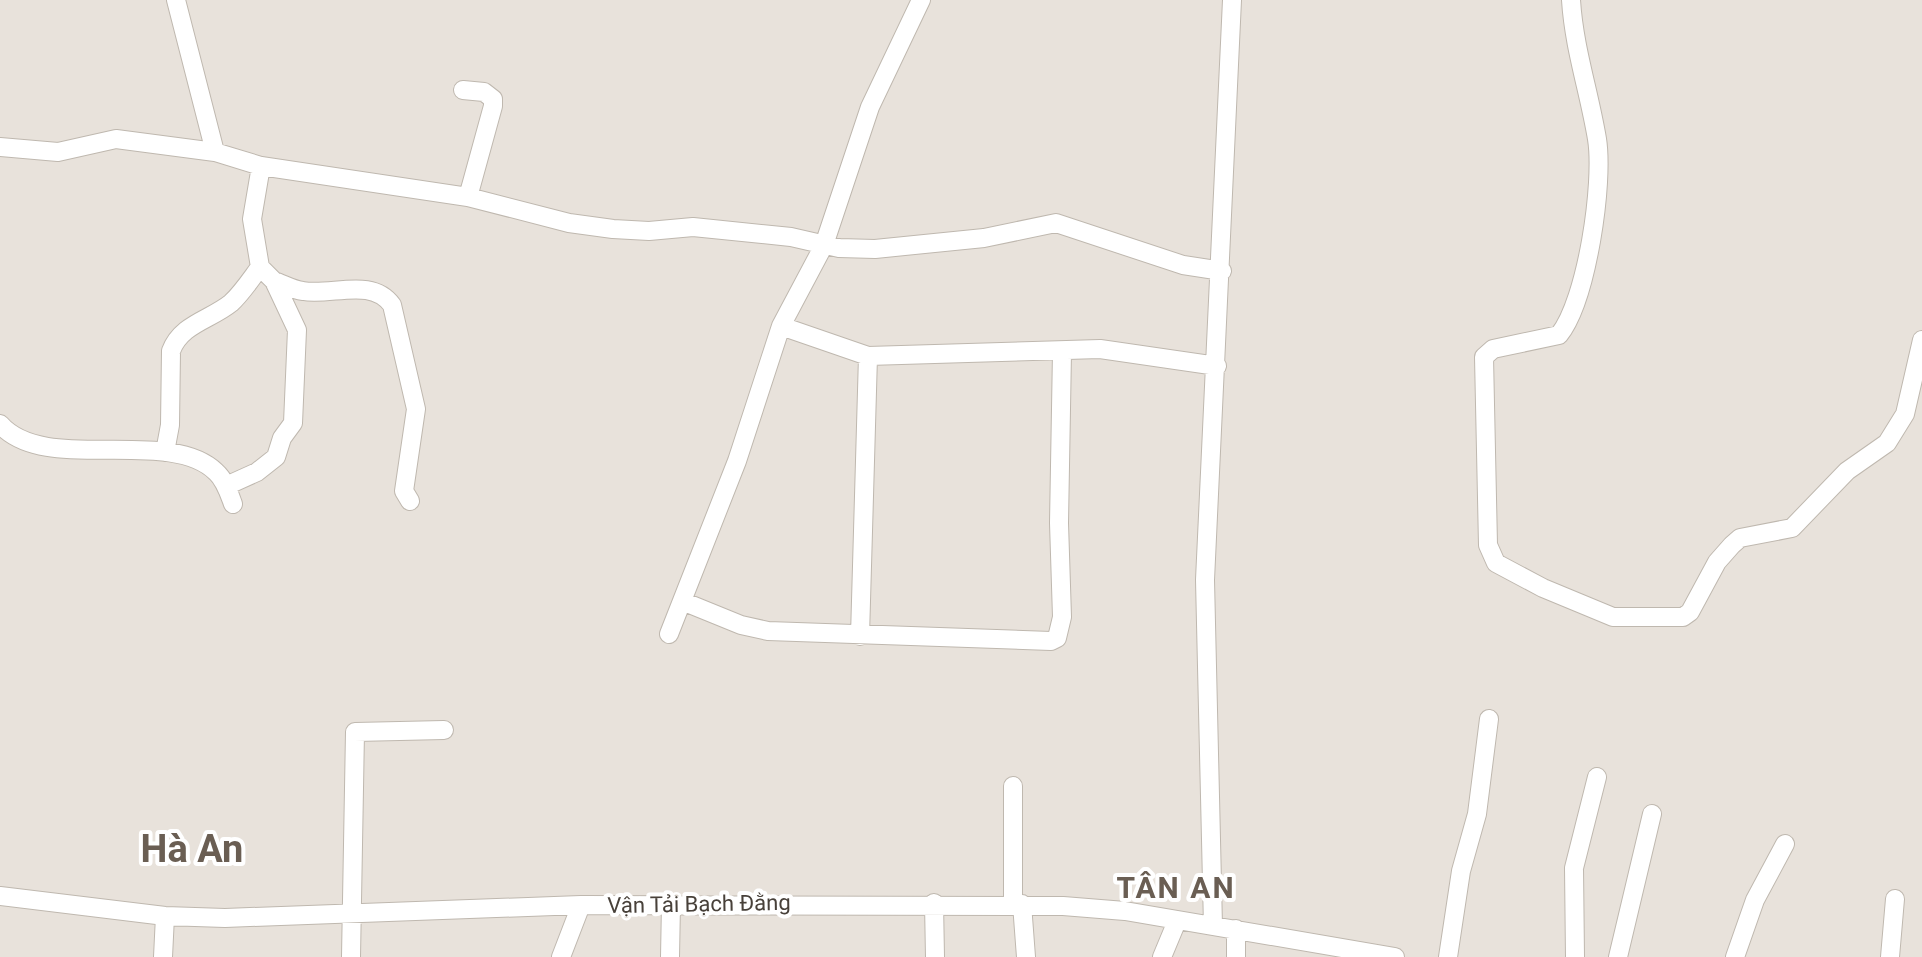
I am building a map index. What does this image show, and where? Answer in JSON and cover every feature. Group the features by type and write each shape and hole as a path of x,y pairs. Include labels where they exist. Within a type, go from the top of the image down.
{"street":[{"path":"176,0 215,152"},
{"path":"669,634 737,461 781,326 824,245 870,107 921,0"},
{"path":"1213,926 1205,580 1222,271 1232,0"},
{"path":"1571,0 1576,54 1597,141 1587,268 1559,335 1493,349 1484,357 1488,545 1496,563 1543,588 1613,617 1683,617 1690,612 1717,562 1740,538 1792,528 1847,471 1887,443 1918,389 1922,340"},
{"path":"463,90 484,92 493,99 468,197"},
{"path":"0,147 58,152 116,139 215,152 261,166 468,197 569,223 649,231 693,227 875,249 984,238 1056,223 1183,265 1222,271"},
{"path":"226,486 257,472 276,457 282,438 293,423 297,330 274,281 260,267 252,219 261,166"},
{"path":"165,452 170,425 171,351 175,341 185,330 231,302 260,267"},
{"path":"274,281 301,291 371,290 385,295 392,305 416,409 404,491 410,501"},
{"path":"781,326 868,356 1100,349 1217,366"},
{"path":"682,601 741,625 768,631 1051,641 1057,638 1062,617 1059,523 1062,352"},
{"path":"860,636 868,356"},
{"path":"0,424 11,437 34,446 165,452 206,465 226,486 233,504"},
{"path":"1448,957 1461,871 1477,814 1489,719"},
{"path":"351,957 355,732 360,729 444,730"},
{"path":"1575,957 1574,868 1597,777"},
{"path":"1013,786 1018,904 1026,957"},
{"path":"1618,957 1642,843 1652,814"},
{"path":"1735,957 1755,900 1785,844"},
{"name":"Vận Tải Bạch Đằng","path":"0,896 165,916 351,914 581,905 1018,904 1125,911 1395,957"},
{"path":"1890,957 1895,899"},
{"path":"934,903 935,957"},
{"path":"670,957 671,904"},
{"path":"561,957 581,905"},
{"path":"163,957 165,916"},
{"path":"1162,957 1177,921"},
{"path":"1236,929 1236,957"}],"shaded area":[{"path":"0,0 1922,0 1922,957 0,957"}],"district":[{"name":"Hà An","path":"192,849"},
{"name":"TÂN AN","path":"1176,887"}]}
